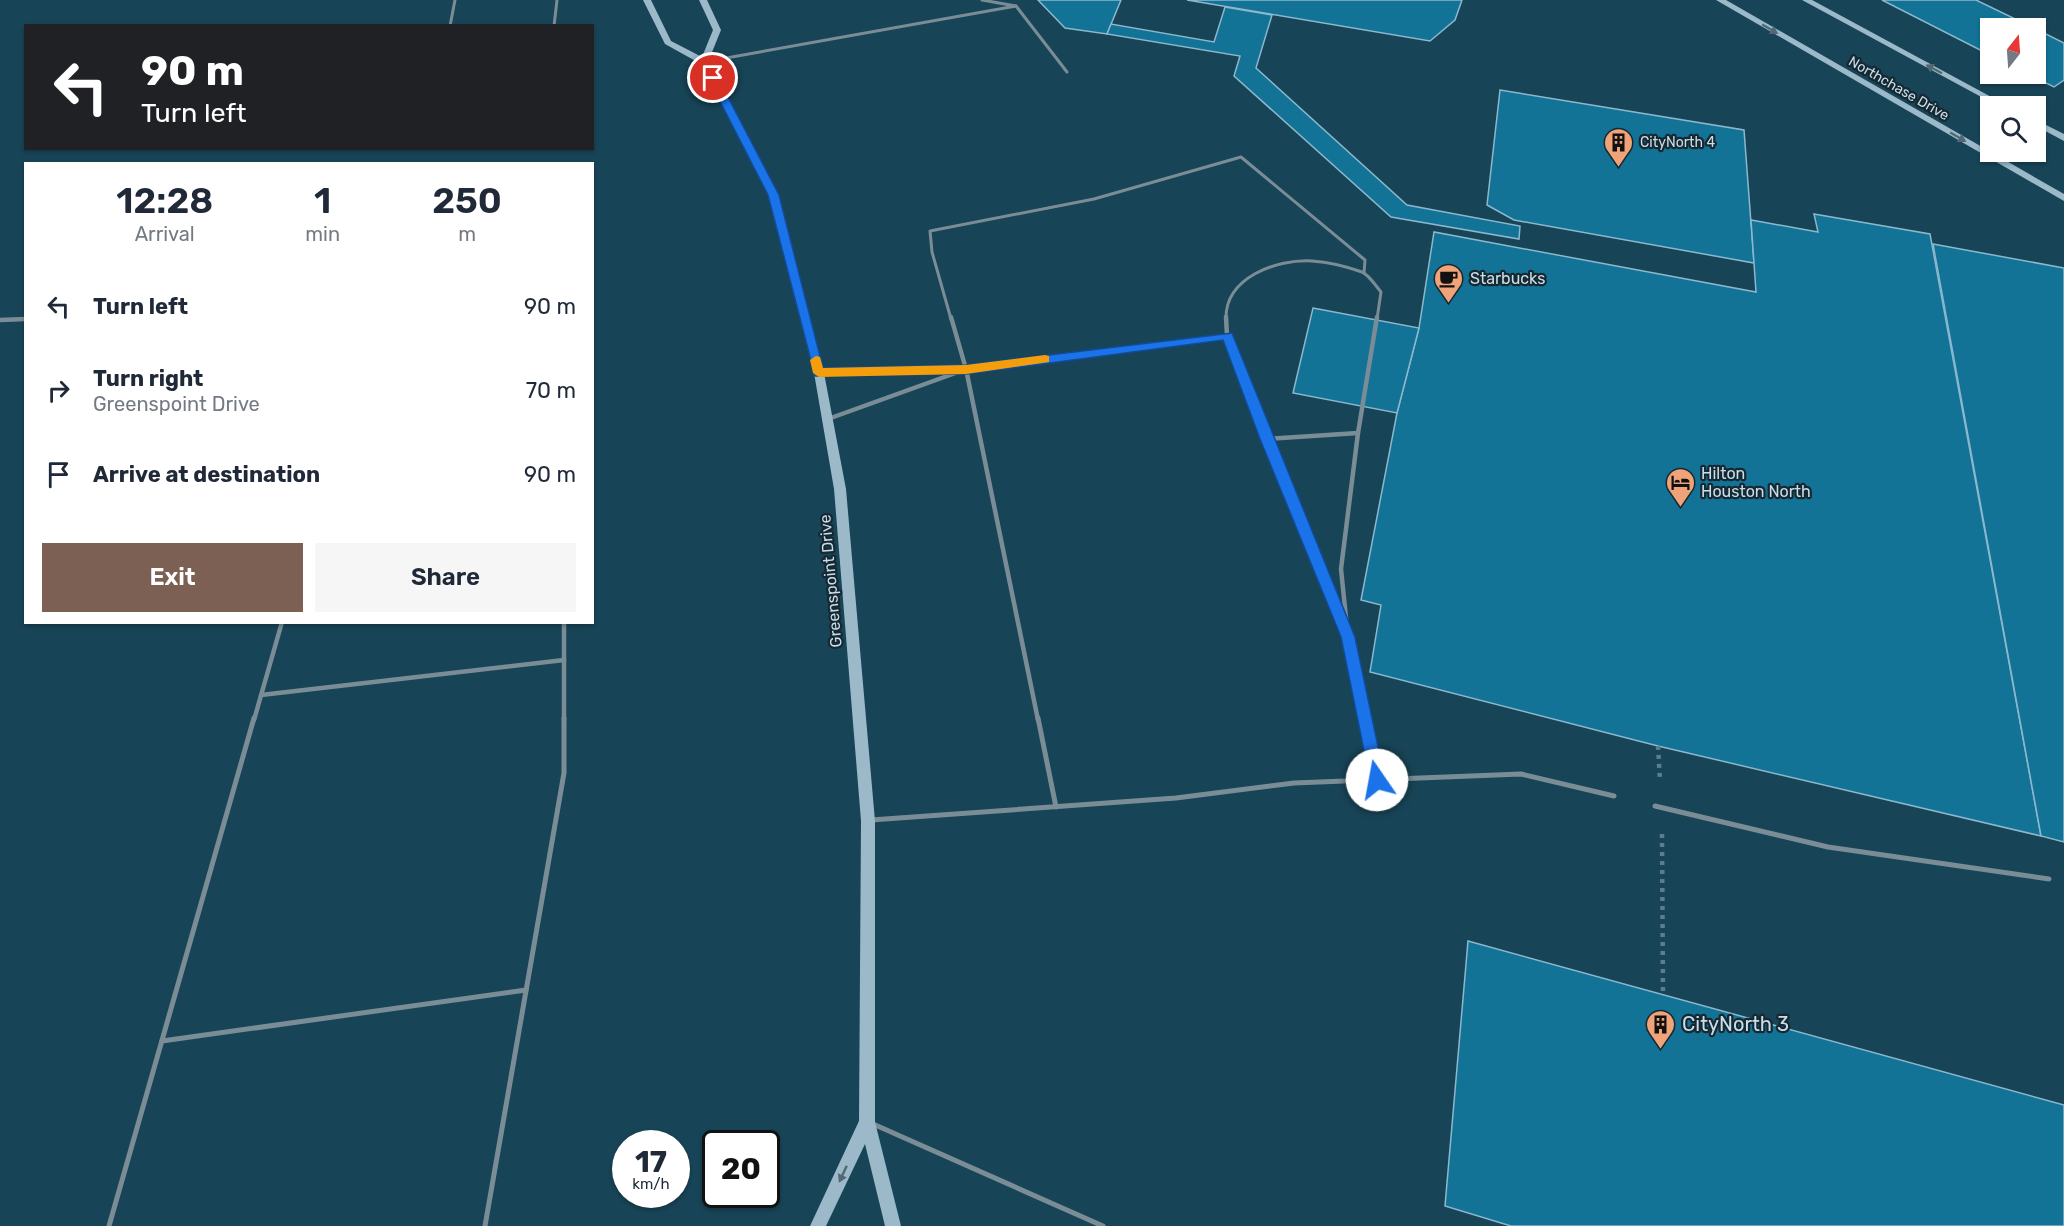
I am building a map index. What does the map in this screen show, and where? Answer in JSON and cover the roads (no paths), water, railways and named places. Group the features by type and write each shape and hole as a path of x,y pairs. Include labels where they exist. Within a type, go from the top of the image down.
{"street":[{"path":"647,0 668,42 704,62 717,30 703,0"},
{"name":"Northchase Drive","path":"1806,0 1985,96"},
{"name":"Northchase Drive","path":"1723,1 2064,198"},
{"name":"Greenspoint Drive","path":"704,62 773,195 819,373 840,489 868,820 867,1122 893,1226"},
{"path":"2046,128 2064,138"},
{"name":"Greenspoint Drive","path":"818,1226 867,1122"}],"lane":[{"path":"450,24 455,0"},
{"path":"554,24 557,0"},
{"path":"982,0 1016,6 1067,72"},
{"path":"704,62 1016,6"},
{"path":"1056,807 966,369 932,252 930,231 1094,199 1241,157 1365,260 1364,273"},
{"path":"1348,637 1266,439 1227,336 1226,305 1242,282 1272,265 1312,261 1364,273 1382,292 1358,434 1341,569 1348,637 1377,780"},
{"path":"0,320 24,319"},
{"path":"819,373 966,369 1227,336"},
{"path":"827,419 966,369"},
{"path":"1266,439 1358,434"},
{"path":"109,1226 281,624"},
{"path":"485,1226 564,773 564,624"},
{"path":"261,695 564,660"},
{"path":"868,820 1176,798 1294,783 1521,774 1614,796"},
{"path":"1655,806 1828,847 2049,879"},
{"path":"162,1041 526,990"},
{"path":"867,1122 1103,1226"}],"place":[{"name":"CityNorth 4","path":"1619,168"},
{"name":"Starbucks","path":"1449,304"},
{"name":"Hilton Houston North","path":"1680,508"},
{"name":"CityNorth 3","path":"1661,1050"}]}
